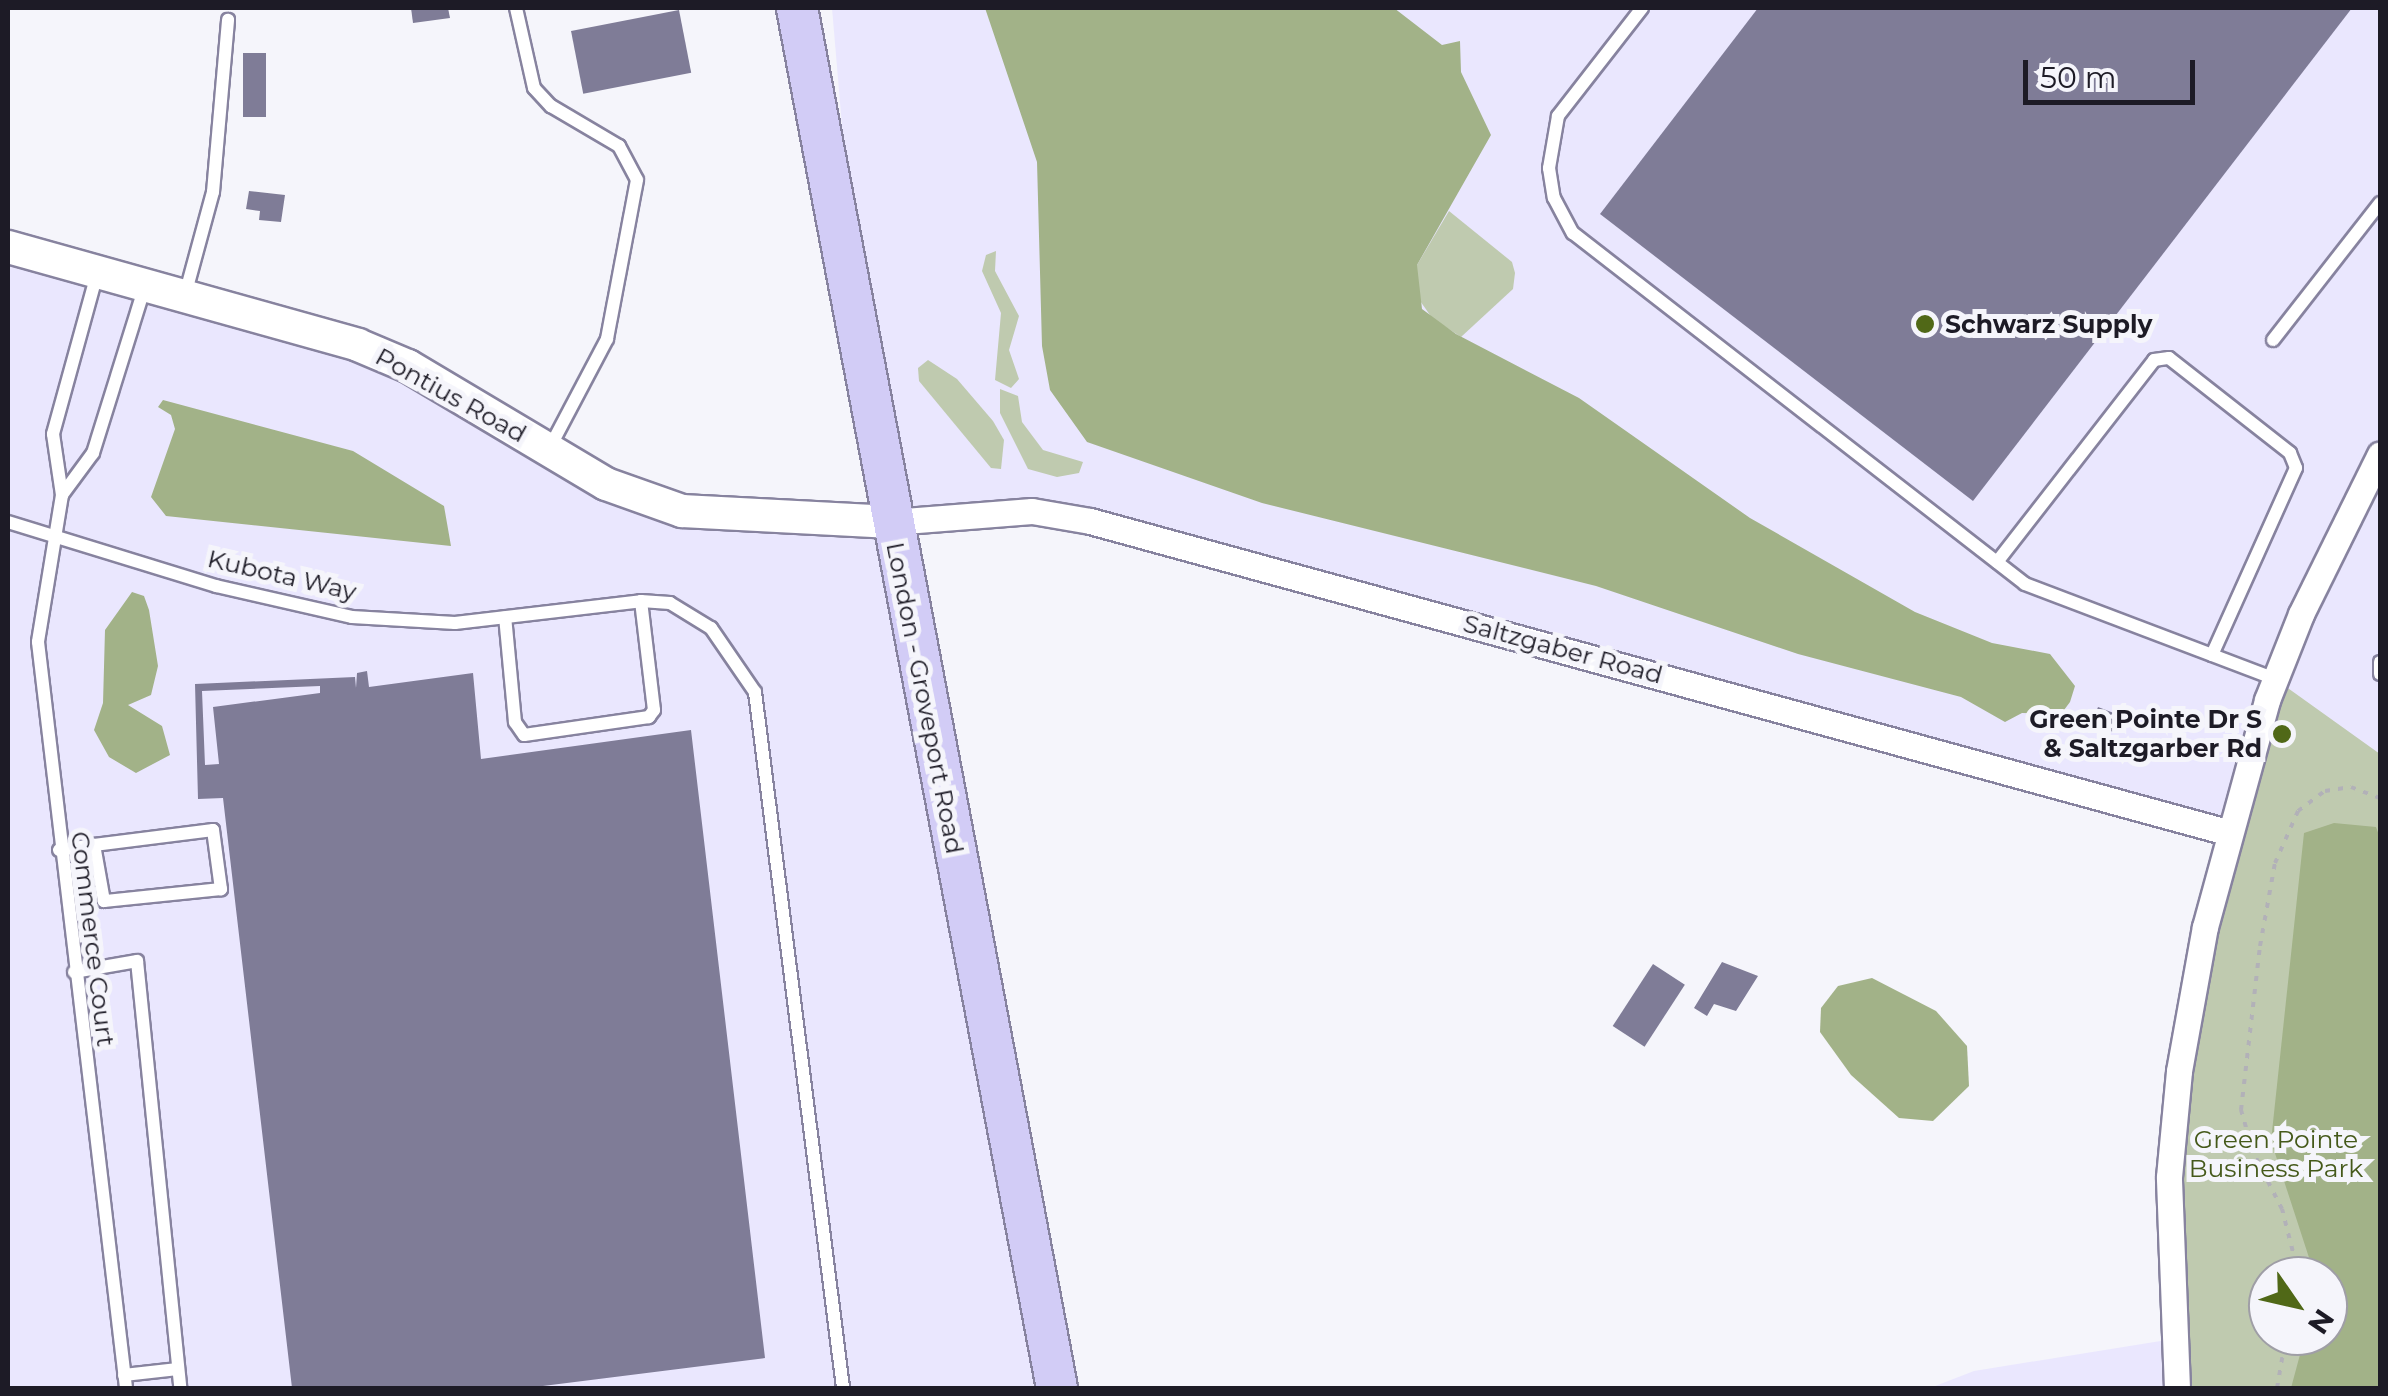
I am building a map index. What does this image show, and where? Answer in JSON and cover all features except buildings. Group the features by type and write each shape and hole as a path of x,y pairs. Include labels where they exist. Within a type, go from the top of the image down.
{"main road":[{"name":"London - Groveport Road","path":"797,8 1057,1388"}],"street":[{"name":"Pontius Road","path":"8,247 185,295 408,366 606,484 682,512 892,522"},
{"path":"2176,1388 2171,1159 2179,1071 2227,832 2275,679 2380,454"},
{"name":"Saltzgaber Road","path":"892,522 1032,511 1090,521 2227,832"}],"lane":[{"path":"516,8 534,88 550,106 619,146 637,180 607,339 548,450"},
{"path":"1642,8 1558,116 1549,168 1562,216 1572,233 1998,562 2044,593 2275,679"},
{"path":"185,295 212,192 228,20"},
{"path":"2273,340 2380,203"},
{"name":"Commerce Court","path":"97,272 53,434 62,495 38,642 125,1382"},
{"name":"Commerce Court","path":"62,495 93,453 146,284"},
{"path":"1998,562 2154,360 2168,358 2290,453 2296,468 2212,655"},
{"name":"Kubota Way","path":"8,522 56,532 216,586 352,616 455,623 641,602"},
{"path":"504,617 514,722 524,734 649,716 654,710 641,602 670,603 711,628 754,692 843,1388"},
{"path":"2380,662 2380,674"},
{"path":"60,850 94,845 214,830 221,889 104,901 94,845"},
{"path":"74,972 137,962 180,1388"},
{"path":"125,1382 178,1369"}],"path":[{"path":"2295,1256 2282,1210 2253,1152 2241,1110 2260,946 2275,863 2298,810 2326,791 2352,787 2380,798"},
{"path":"2277,1388 2283,1356"}],"shaded area":[{"path":"832,8 2380,8 2380,1388 1930,1388 1974,1371 2173,1339 2227,833 1090,521 892,522 1057,1388 8,1388 8,247 319,333 646,500 891,522 862,361"},
{"path":"985,8 1394,8 1442,45 1460,41 1461,72 1491,135 1417,265 1422,309 1456,334 1579,398 1750,518 1915,612 1992,643 2050,654 2075,686 2070,702 2061,714 2022,713 2005,722 1961,697 1798,654 1596,586 1262,503 1087,442 1050,390 1042,346 1037,162"},
{"path":"163,400 353,451 444,506 451,546 166,516 151,497 175,429 171,415 158,407"},
{"path":"132,592 144,596 149,610 158,666 151,695 128,705 162,726 170,755 136,773 109,757 94,730 103,703 105,630"},
{"path":"2334,823 2376,827 2380,838 2380,1388 2291,1388 2300,1356 2348,1356 2348,1256 2308,1256 2271,1141 2304,833"},
{"path":"1872,978 1936,1011 1967,1046 1969,1086 1933,1121 1899,1118 1851,1075 1820,1032 1821,1008 1838,986"}],"green space":[{"path":"1449,211 1512,262 1515,273 1513,289 1461,337 1432,318 1416,295 1417,265"},
{"path":"996,251 995,271 1019,316 1009,350 1019,379 1011,388 995,380 1001,313 982,271 986,255"},
{"path":"928,360 957,379 993,421 1004,440 1001,469 991,468 919,381 918,368"},
{"path":"1000,389 1018,396 1022,422 1043,450 1083,462 1079,473 1057,477 1028,469 1000,413"},
{"name":"Green Pointe Business Park","path":"2275,679 2380,754 2380,1388 2177,1388 2179,1071"}],"place":[{"name":"Schwarz Supply","path":"1925,324"},
{"name":"Green Pointe Dr S & Saltzgarber Rd","path":"2282,734"}]}
